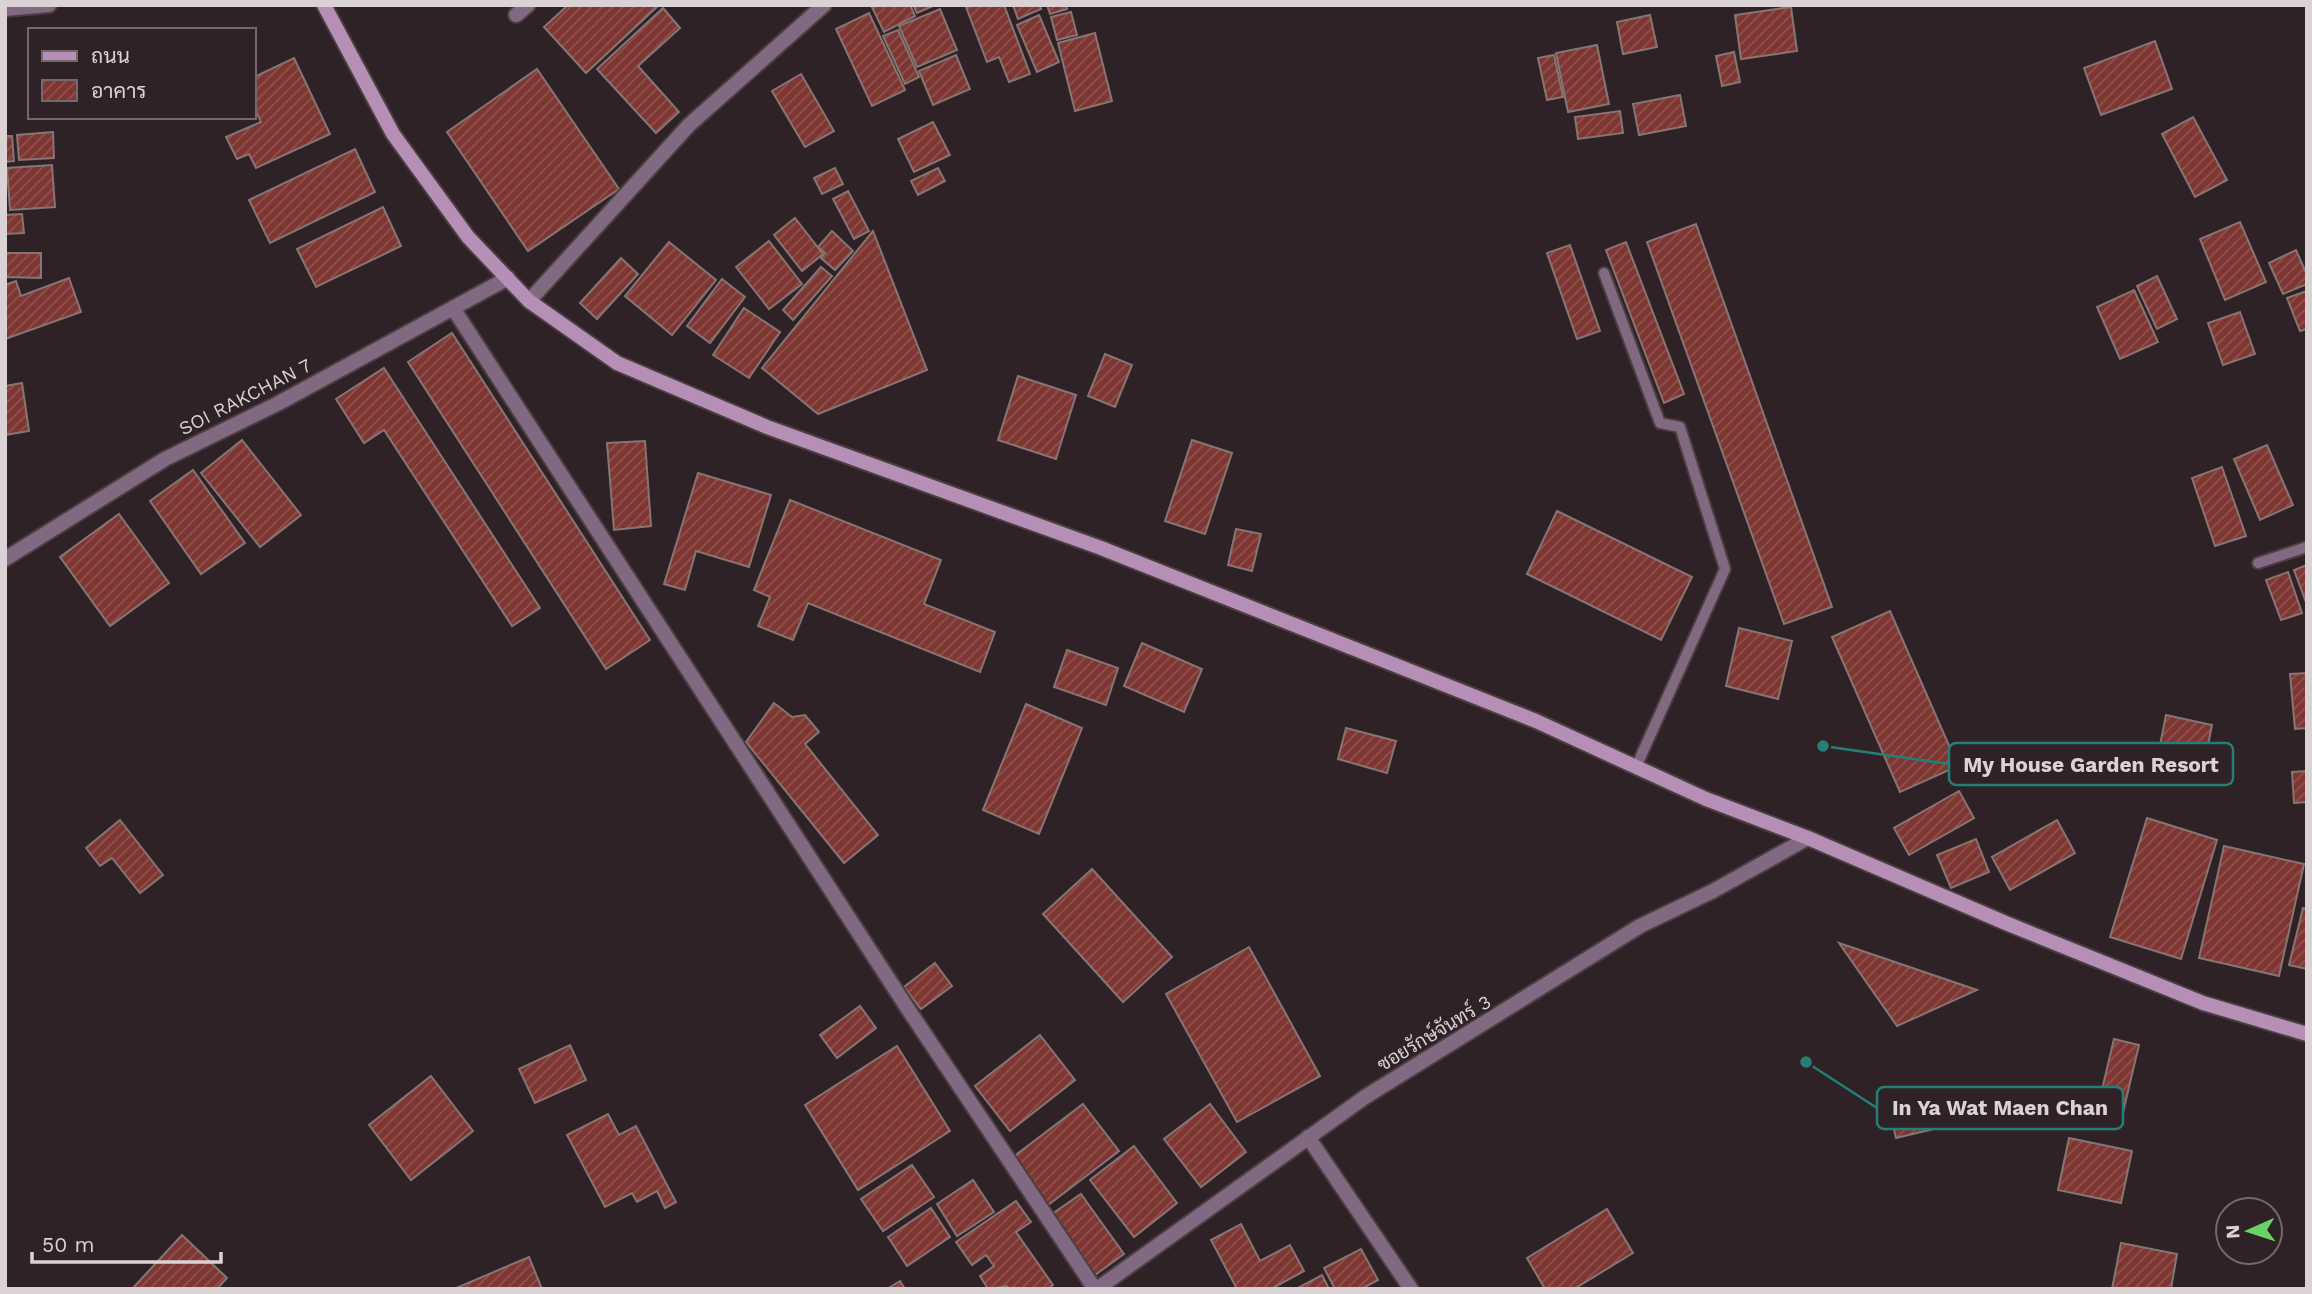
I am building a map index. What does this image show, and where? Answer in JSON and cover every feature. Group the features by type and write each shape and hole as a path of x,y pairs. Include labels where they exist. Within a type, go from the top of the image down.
{"main road":[{"path":"324,5 393,134 468,237 529,300 617,363 766,427 1101,548 1536,721 1706,799 1808,838 2008,924 2203,1003 2307,1034"}],"street":[{"path":"5,9 49,5"},
{"path":"529,300 689,125 824,5"},
{"name":"SOI RAKCHAN 7","path":"5,559 165,459 278,404 508,278"},
{"path":"453,308 908,1009 1096,1289"},
{"name":"ซอยรักษ์จันทร์ 3","path":"1096,1289 1365,1097 1640,926 1713,891 1808,838"},
{"path":"1308,1137 1411,1289"}],"lane":[{"path":"1604,273 1660,423 1680,428 1725,569 1636,767"},
{"path":"2258,563 2307,547"}],"building":[{"path":"568,5 659,5 586,73 544,27"},
{"path":"871,5 910,5 915,16 884,32"},
{"path":"913,5 935,5 917,13"},
{"path":"1004,5 1030,74 1009,82 999,57 987,62 966,7"},
{"path":"1013,5 1040,5 1041,9 1018,19"},
{"path":"1047,5 1066,5 1067,9 1050,14"},
{"path":"1791,7 1797,51 1741,59 1735,15"},
{"path":"663,8 680,28 638,66 679,112 656,133 597,69"},
{"path":"940,9 957,50 917,67 899,26"},
{"path":"1071,12 1077,35 1057,40 1051,17"},
{"path":"869,13 905,90 872,106 836,29"},
{"path":"1039,15 1059,62 1037,72 1017,25"},
{"path":"1650,15 1657,47 1623,54 1617,22"},
{"path":"898,30 919,77 905,84 883,36"},
{"path":"1095,33 1112,101 1075,111 1058,43"},
{"path":"2155,41 2172,89 2101,115 2084,68"},
{"path":"1597,45 1609,104 1568,112 1556,53"},
{"path":"1734,52 1740,82 1722,86 1716,56"},
{"path":"956,55 970,89 933,105 919,71"},
{"path":"1554,55 1563,97 1547,100 1538,58"},
{"path":"294,58 330,134 256,168 249,154 237,159 226,137 261,122 256,111 256,76"},
{"path":"537,69 619,189 528,251 447,132"},
{"path":"801,74 834,131 805,147 772,91"},
{"path":"1680,95 1686,126 1639,135 1633,104"},
{"path":"1620,111 1623,133 1578,139 1575,117"},
{"path":"2193,117 2227,180 2195,197 2162,134"},
{"path":"933,122 950,155 914,172 898,139"},
{"path":"53,132 54,158 19,160 17,135"},
{"path":"5,136 12,136 14,161 5,162"},
{"path":"355,149 375,192 270,243 249,200"},
{"path":"52,165 55,207 10,210 7,168"},
{"path":"835,168 843,184 822,194 814,178"},
{"path":"938,168 945,181 918,195 911,181"},
{"path":"848,191 869,231 854,239 833,199"},
{"path":"383,207 401,246 316,287 297,249"},
{"path":"22,214 24,233 5,234 5,215"},
{"path":"795,218 823,254 802,271 774,235"},
{"path":"2240,222 2266,282 2225,300 2200,239"},
{"path":"1696,224 1832,607 1784,624 1647,242"},
{"path":"832,231 853,251 835,270 821,258 825,253 818,247"},
{"path":"873,231 927,370 818,414 762,368"},
{"path":"769,241 802,284 769,309 736,267"},
{"path":"669,242 716,280 672,335 625,296"},
{"path":"1626,242 1684,394 1664,403 1606,250"},
{"path":"1570,245 1600,331 1577,339 1547,253"},
{"path":"2296,250 2307,275 2307,284 2283,294 2269,263"},
{"path":"5,253 41,253 41,278 5,277"},
{"path":"621,258 638,274 597,319 580,303"},
{"path":"821,267 832,276 793,320 783,310"},
{"path":"2157,276 2177,319 2157,329 2137,286"},
{"path":"69,278 81,312 5,339 5,285 16,281 21,296"},
{"path":"722,279 745,297 710,343 687,326"},
{"path":"2134,290 2158,342 2120,359 2097,307"},
{"path":"2307,291 2307,329 2300,331 2287,298"},
{"path":"744,308 780,332 749,378 713,355"},
{"path":"2240,312 2255,354 2223,365 2208,323"},
{"path":"452,333 650,640 606,669 408,362"},
{"path":"1105,354 1132,365 1115,407 1088,396"},
{"path":"384,368 540,608 512,626 384,430 364,443 336,399"},
{"path":"1018,376 1076,395 1056,459 998,440"},
{"path":"22,383 29,431 5,435 5,386"},
{"path":"242,440 301,515 260,547 201,473"},
{"path":"1192,440 1232,453 1205,534 1165,521"},
{"path":"645,441 651,526 614,530 607,443"},
{"path":"2267,445 2293,505 2260,520 2234,459"},
{"path":"2222,467 2246,536 2215,546 2192,478"},
{"path":"193,470 245,543 201,574 150,501"},
{"path":"698,473 771,495 749,567 696,551 685,590 664,584"},
{"path":"790,500 941,560 924,604 995,632 980,672 808,603 793,640 758,626 770,597 754,590"},
{"path":"1557,511 1692,577 1661,640 1527,574"},
{"path":"119,514 169,583 110,626 60,557"},
{"path":"1236,529 1261,534 1252,571 1228,565"},
{"path":"2307,565 2307,605 2294,570"},
{"path":"2288,572 2302,613 2281,620 2266,580"},
{"path":"1890,611 1958,766 1900,792 1832,637"},
{"path":"1739,628 1792,641 1778,699 1726,686"},
{"path":"1142,643 1202,669 1184,712 1124,686"},
{"path":"1067,650 1118,668 1106,705 1054,687"},
{"path":"2307,673 2307,728 2295,729 2290,674"},
{"path":"774,703 792,717 805,715 819,732 805,744 878,835 844,863 746,742"},
{"path":"1026,704 1082,728 1039,834 983,810"},
{"path":"2166,715 2212,725 2205,760 2159,750"},
{"path":"1346,728 1396,741 1387,773 1338,759"},
{"path":"2307,771 2307,802 2294,803 2292,772"},
{"path":"1959,791 1974,818 1909,855 1894,828"},
{"path":"2147,818 2217,840 2181,959 2110,937"},
{"path":"120,820 163,875 140,893 112,858 100,866 86,848"},
{"path":"2057,820 2075,853 2010,890 1992,857"},
{"path":"1976,839 1989,872 1951,888 1937,855"},
{"path":"2224,846 2304,864 2279,976 2199,958"},
{"path":"1092,869 1172,957 1123,1002 1043,914"},
{"path":"2303,908 2307,909 2307,969 2289,965"},
{"path":"1839,943 1977,990 1897,1026"},
{"path":"1249,947 1320,1076 1237,1122 1166,994"},
{"path":"935,963 952,986 921,1009 904,987"},
{"path":"860,1006 876,1028 837,1058 820,1035"},
{"path":"1040,1035 1075,1080 1010,1131 975,1086"},
{"path":"2114,1039 2139,1045 2120,1125 2095,1119"},
{"path":"570,1045 586,1080 535,1103 519,1069"},
{"path":"897,1046 950,1131 858,1190 805,1105"},
{"path":"431,1076 473,1131 411,1180 369,1125"},
{"path":"1932,1098 1938,1128 1896,1138 1889,1108"},
{"path":"1083,1104 1119,1151 1048,1205 1013,1157"},
{"path":"1210,1104 1246,1152 1201,1187 1164,1139"},
{"path":"608,1114 619,1135 636,1126 676,1202 665,1208 657,1191 637,1202 632,1193 605,1207 567,1135"},
{"path":"2069,1138 2132,1151 2121,1203 2058,1190"},
{"path":"1134,1146 1177,1203 1134,1237 1090,1180"},
{"path":"912,1165 934,1197 883,1231 861,1199"},
{"path":"973,1180 994,1212 957,1236 937,1204"},
{"path":"1081,1194 1124,1254 1095,1275 1052,1214"},
{"path":"1016,1201 1031,1222 1016,1232 1053,1285 1047,1289 1009,1289 1007,1286 988,1289 980,1276 994,1266 986,1255 972,1265 956,1242"},
{"path":"931,1208 950,1237 907,1266 888,1237"},
{"path":"1607,1209 1633,1253 1574,1289 1545,1289 1527,1258"},
{"path":"1241,1224 1260,1261 1290,1245 1304,1271 1271,1289 1237,1289 1211,1240"},
{"path":"182,1235 227,1278 217,1289 132,1289"},
{"path":"2121,1243 2177,1254 2171,1289 2112,1289"},
{"path":"1361,1249 1378,1280 1361,1289 1335,1289 1324,1268"},
{"path":"529,1257 542,1289 454,1289"},
{"path":"1322,1275 1329,1289 1296,1289"},
{"path":"900,1281 905,1289 887,1289"}],"place":[{"name":"My House Garden Resort","path":"1823,746"},
{"name":"In Ya Wat Maen Chan","path":"1806,1062"}]}
